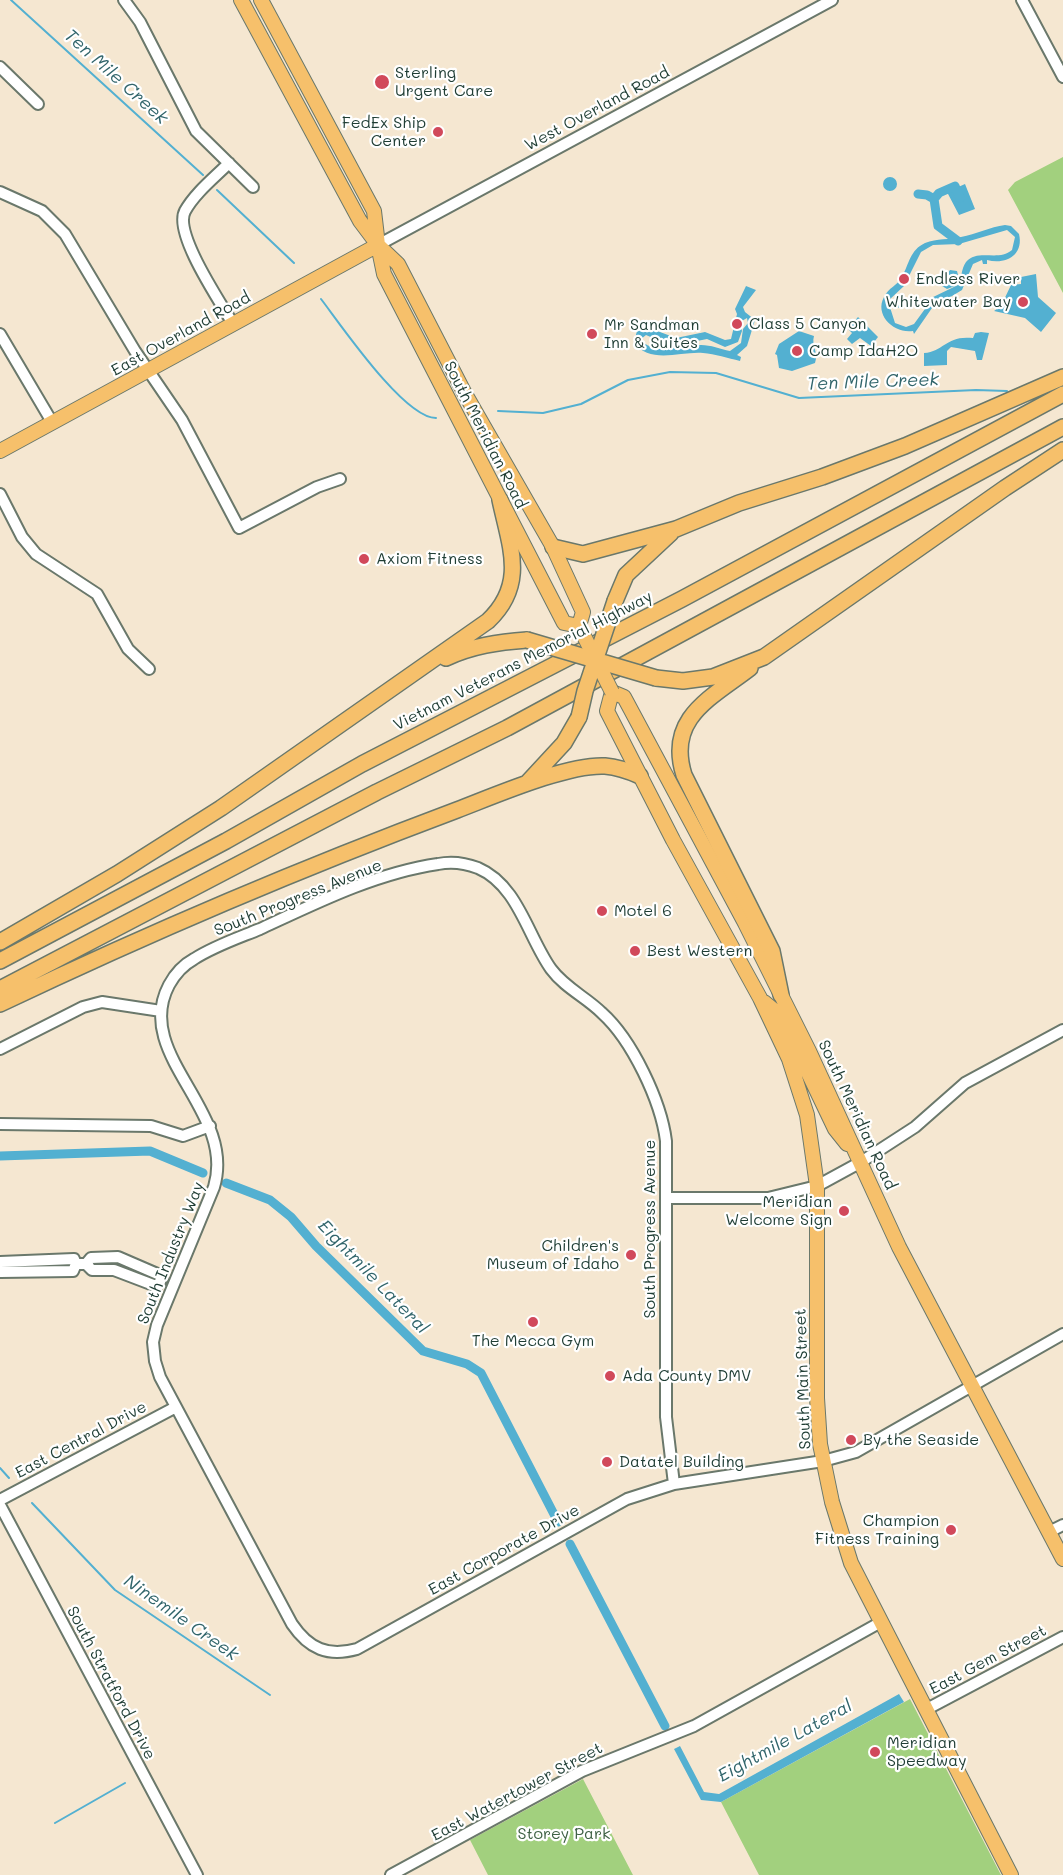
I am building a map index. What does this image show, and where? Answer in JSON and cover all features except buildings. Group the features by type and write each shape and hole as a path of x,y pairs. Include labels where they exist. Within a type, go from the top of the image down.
{"highway":[{"path":"553,547 583,554 676,529 770,492 822,477 905,446 1063,377"},
{"name":"Vietnam Veterans Memorial Highway","path":"0,961 226,841 362,764 641,621 1063,394"},
{"path":"0,989 517,722 1063,427"},
{"path":"781,995 772,951 684,775 678,746 683,728 697,708 764,657 966,514 1063,450"},
{"path":"0,942 117,874 221,808 488,621 503,607 511,590 514,574 500,500"},
{"path":"525,784 564,743 579,717 596,658 626,575 676,529"},
{"path":"412,673 462,651 497,642 527,640 596,658 628,672 682,681 713,677 764,657"},
{"path":"0,1004 99,957 345,853 525,784 578,770 604,766 626,770 640,776"}],"main road":[{"name":"South Meridian Road","path":"242,0 360,221 378,245 398,264 464,392 553,547 584,612 579,626 612,692 624,697 781,995 899,1247 1063,1559"},
{"name":"South Meridian Road","path":"261,0 374,211 384,274 564,623 579,626"},
{"name":"East Overland Road","path":"0,451 378,245"},
{"name":"South Meridian Road","path":"612,692 606,711 673,840 760,998 789,1059"},
{"path":"760,998 781,1016 835,1129 861,1162"},
{"name":"South Main Street","path":"789,1059 807,1115 817,1186 817,1398 823,1461 851,1563 1011,1875"}],"street":[{"path":"124,0 140,22 196,131 253,187"},
{"name":"West Overland Road","path":"378,245 832,0"},
{"path":"1022,0 1063,77"},
{"path":"0,67 38,104"},
{"path":"229,163 198,194 183,213 183,231 233,324"},
{"path":"0,192 42,211 65,234 135,351 182,420 239,528 317,487 340,479"},
{"path":"0,334 52,422"},
{"path":"0,494 22,537 36,554 97,594 128,649 149,669"},
{"name":"South Progress Avenue","path":"200,955 336,896 418,868 458,863 490,874 512,898 555,974 609,1019 627,1045 659,1109 664,1126 666,1418 674,1484"},
{"name":"South Industry Way","path":"176,1407 155,1361 153,1342 171,1288 217,1177 219,1154 210,1126 167,1046 162,1033 161,1011 166,992 176,974 200,955"},
{"path":"0,1049 83,1006 102,1002 161,1011"},
{"path":"666,1198 768,1198 817,1186 861,1162 915,1127 964,1083 1063,1030"},
{"path":"0,1124 151,1126 183,1136 210,1126"},
{"path":"0,1262 74,1259 92,1270 114,1270 156,1286 160,1282 171,1288"},
{"path":"0,1272 73,1271 81,1264"},
{"name":"East Corporate Drive","path":"176,1407 292,1624 308,1644 328,1652 341,1653 357,1648 627,1499 674,1484 823,1461 856,1452 1063,1334"},
{"name":"East Central Drive","path":"0,1500 176,1407"},
{"name":"South Stratford Drive","path":"0,1505 196,1875"},
{"path":"1049,1532 1063,1525"},
{"name":"East Watertower Street","path":"392,1875 582,1771 686,1730 881,1622"},
{"name":"East Gem Street","path":"927,1709 1063,1637"}],"green space":[{"path":"1063,157 1063,293 1008,190 1015,182"},
{"name":"Meridian Speedway","path":"910,1699 1001,1875 759,1875 721,1802"},
{"name":"Storey Park","path":"583,1779 633,1875 488,1875 470,1840"}],"water":[{"path":"887,177 893,177 897,184 893,191 887,191 883,187 883,181"},
{"path":"965,184 975,209 959,215 947,192"},
{"name":"Endless River","path":"999,226 1011,226 1019,234 1019,248 1012,257 1001,261 987,260 987,264 983,264 982,260 973,264 962,290 932,308 914,334 913,331 899,329 888,322 882,310 884,297 900,280 916,249 930,241 961,237","holes":["1007,230 1015,237 1012,250 1001,255 976,256 966,262 958,285 929,299 930,302 914,324 906,327 895,323 888,301 904,286 921,252 933,245 959,244"]},
{"path":"950,270 957,271 959,279 955,286 947,289 942,286 942,280"},
{"name":"Whitewater Bay","path":"1036,274 1038,297 1056,313 1041,332 1025,318 994,311 1001,306 1011,285 1021,284 1021,277"},
{"name":"Class 5 Canyon","path":"746,286 756,290 743,307 745,312 755,320 747,346 737,355 741,357 740,361 703,353 657,355 640,349 634,342 637,331 652,329 676,338 705,332 725,340 731,339 737,314 735,309","holes":["747,318 748,323 743,329 741,343 730,351 701,345 660,349 646,344 641,339 646,335 667,344 677,345 707,339 725,347 738,342 742,331 740,322"]},
{"path":"858,317 878,337 871,346 860,338 852,344 847,339 852,333 848,329"},
{"name":"Camp IdaH2O","path":"799,331 814,336 815,363 792,371 779,368 775,354 779,344"},
{"path":"975,333 989,333 982,360 977,360 975,351 951,347 947,351 947,365 924,366 924,353 931,352 957,339 973,338"},
{"name":"Eightmile Lateral","path":"899,1694 904,1702 721,1802 701,1800 674,1749 680,1746 704,1792 719,1794"}],"waterway":[{"name":"Ten Mile Creek","path":"11,0 203,175"},
{"path":"958,241 938,226 934,199 939,193 955,186 960,198"},
{"name":"Ten Mile Creek","path":"217,190 294,263"},
{"path":"918,194 934,199"},
{"path":"888,296 892,304 900,307"},
{"name":"Ten Mile Creek","path":"321,299 391,387 407,403 423,414 436,418"},
{"name":"Ten Mile Creek","path":"498,411 543,413 581,404 628,380 670,372 716,373 799,398 976,390 1007,391"},
{"name":"Eightmile Lateral","path":"0,1156 150,1151 203,1173"},
{"name":"Eightmile Lateral","path":"226,1183 270,1200 291,1217 316,1246 423,1351 467,1364 481,1373 558,1522"},
{"name":"Ninemile Creek","path":"0,1468 9,1478"},
{"name":"Ninemile Creek","path":"32,1503 115,1590 270,1695"},
{"name":"Eightmile Lateral","path":"570,1544 665,1726"},
{"path":"55,1823 125,1783"}],"place":[{"name":"Sterling Urgent Care","path":"382,82"},
{"name":"FedEx Ship Center","path":"438,132"},
{"name":"Endless River","path":"904,279"},
{"name":"Whitewater Bay","path":"1023,302"},
{"name":"Class 5 Canyon","path":"737,324"},
{"name":"Mr Sandman Inn & Suites","path":"592,334"},
{"name":"Camp IdaH2O","path":"797,351"},
{"name":"Axiom Fitness","path":"364,559"},
{"name":"Motel 6","path":"602,911"},
{"name":"Best Western","path":"635,951"},
{"name":"Meridian Welcome Sign","path":"844,1211"},
{"name":"Children's Museum of Idaho","path":"631,1255"},
{"name":"The Mecca Gym","path":"533,1322"},
{"name":"Ada County DMV","path":"610,1376"},
{"name":"By the Seaside","path":"851,1440"},
{"name":"Datatel Building","path":"607,1462"},
{"name":"Champion Fitness Training","path":"951,1530"},
{"name":"Meridian Speedway","path":"875,1752"}]}
